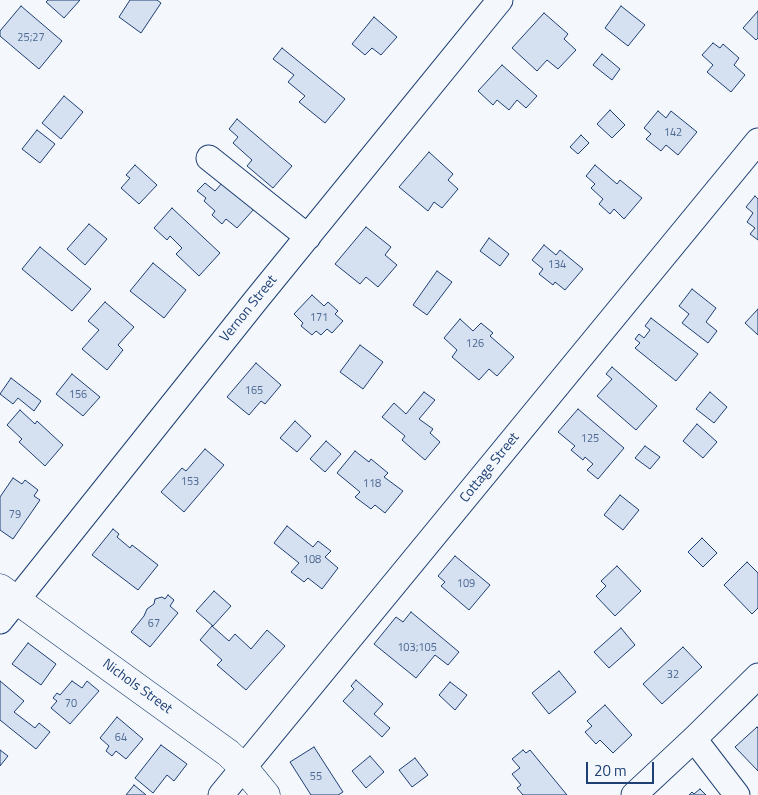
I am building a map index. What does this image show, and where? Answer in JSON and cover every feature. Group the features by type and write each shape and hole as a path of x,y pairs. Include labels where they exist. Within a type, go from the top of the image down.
{"main road":[{"name":"Nichols Street","path":"9,594 228,753 244,768 266,795"}],"street":[{"name":"Vernon Street","path":"0,621 9,594 308,236 500,0"},
{"name":"Cottage Street","path":"221,795 758,141"},
{"path":"209,158 308,236"},
{"path":"634,795 758,676"},
{"path":"694,739 737,795"}],"building":[{"path":"48,0 80,0 64,18 46,2"},
{"path":"130,0 157,0 161,3 141,33 119,17"},
{"path":"21,6 62,41 39,69 0,36 0,31"},
{"path":"621,6 645,25 628,46 605,28"},
{"path":"758,11 758,38 756,40 743,28"},
{"path":"544,13 568,34 564,39 576,50 558,69 547,60 537,71 512,48"},
{"path":"374,17 397,37 381,55 372,48 365,55 352,44"},
{"path":"713,43 720,48 723,44 739,58 734,65 745,75 731,92 707,72 713,65 702,55"},
{"path":"282,48 345,99 325,123 299,102 305,96 288,82 294,75 273,59"},
{"path":"602,54 620,69 612,80 593,65"},
{"path":"502,65 537,96 526,108 517,100 509,110 497,100 493,105 478,91"},
{"path":"64,96 83,112 61,139 42,123"},
{"path":"610,110 625,125 612,138 597,124"},
{"path":"658,111 666,118 671,111 697,132 678,155 666,145 661,151 646,139 651,134 644,128"},
{"path":"237,119 292,166 273,188 247,166 252,160 233,143 238,137 229,129"},
{"path":"37,130 55,144 40,163 22,149"},
{"path":"581,135 589,143 578,154 570,147"},
{"path":"429,152 453,174 448,180 458,189 442,208 434,202 428,211 399,187"},
{"path":"135,165 157,185 139,204 121,188 130,178 126,175"},
{"path":"595,165 617,184 620,180 642,198 624,219 614,209 610,214 599,204 603,199 591,188 595,184 586,176"},
{"path":"223,182 254,209 237,228 226,219 222,224 212,215 215,211 204,201 206,198 197,191 205,183 215,191"},
{"path":"755,196 758,199 758,240 750,234 755,228 747,222 753,213 746,207"},
{"path":"172,208 220,253 199,276 176,254 182,248 170,236 167,240 154,228"},
{"path":"89,224 107,239 85,265 67,249"},
{"path":"366,227 391,247 385,255 397,265 378,287 366,277 360,284 335,264"},
{"path":"489,238 509,254 500,266 480,251"},
{"path":"544,245 556,255 560,250 583,269 565,290 555,282 553,285 539,274 543,269 532,260"},
{"path":"40,247 91,289 72,311 22,269"},
{"path":"153,263 186,290 164,318 130,291"},
{"path":"437,271 452,282 427,315 413,305"},
{"path":"692,289 716,308 706,322 717,331 708,343 682,323 689,314 679,306"},
{"path":"312,295 324,306 328,302 338,311 335,314 343,321 332,333 327,329 321,335 316,331 312,335 301,326 303,323 294,314"},
{"path":"105,302 134,327 118,345 123,350 107,370 82,349 99,330 88,321"},
{"path":"758,309 758,335 745,323"},
{"path":"651,318 698,354 676,381 635,348 640,343 635,339 639,334 644,338 650,330 645,326"},
{"path":"460,319 473,331 481,323 493,333 490,336 514,357 497,376 489,369 479,380 452,357 457,350 444,338"},
{"path":"360,345 383,362 363,389 340,372"},
{"path":"256,363 281,385 265,404 261,401 249,415 227,397"},
{"path":"612,367 657,406 636,430 597,396 612,379 606,374"},
{"path":"72,374 100,397 83,416 56,394"},
{"path":"11,378 41,401 34,411 18,398 13,404 0,394"},
{"path":"424,392 435,400 419,419 433,429 430,433 440,442 425,460 402,440 405,436 382,417 394,403 406,414"},
{"path":"710,392 727,407 714,423 696,409"},
{"path":"578,409 624,448 598,479 587,470 593,464 585,457 583,460 571,450 575,446 558,432"},
{"path":"20,410 35,424 37,421 63,445 45,466 19,442 22,439 7,425"},
{"path":"295,421 311,436 297,452 280,438"},
{"path":"697,424 717,442 703,458 683,441"},
{"path":"326,441 341,454 325,472 310,459"},
{"path":"645,446 660,457 650,469 635,458"},
{"path":"205,449 224,465 184,512 161,492 182,468 186,471"},
{"path":"355,451 369,462 371,459 388,473 384,477 403,491 385,513 375,505 371,509 355,497 360,492 337,473"},
{"path":"13,478 22,484 25,480 38,490 34,496 40,500 13,539 0,530 0,497"},
{"path":"620,495 639,510 623,530 604,515"},
{"path":"287,526 313,547 318,541 331,551 325,557 338,568 322,589 308,578 304,582 291,572 299,563 274,543"},
{"path":"113,529 119,534 117,537 130,548 132,545 158,565 138,590 92,555"},
{"path":"702,538 717,553 703,567 688,552"},
{"path":"455,556 490,585 469,610 441,586 445,582 438,576"},
{"path":"747,562 758,573 758,608 752,614 724,585"},
{"path":"617,566 641,591 615,616 596,596 606,586 601,581"},
{"path":"214,591 231,606 213,626 196,611"},
{"path":"168,595 174,600 170,606 178,613 150,647 131,632 144,616 147,609 154,604 155,599 162,597 165,599"},
{"path":"411,612 459,652 448,665 435,655 416,678 374,644 396,617 403,622"},
{"path":"212,626 229,641 235,634 251,649 267,630 285,646 246,690 217,665 222,660 200,640"},
{"path":"621,628 635,645 609,668 594,652"},
{"path":"28,643 56,664 41,685 12,664"},
{"path":"683,647 702,667 662,704 643,684"},
{"path":"559,671 576,692 549,714 532,693"},
{"path":"356,680 383,704 374,714 390,728 382,737 343,701 354,689 351,686"},
{"path":"0,681 24,701 14,712 35,728 39,723 50,732 36,749 0,720"},
{"path":"72,681 82,688 87,681 99,691 70,724 51,708 57,701 53,698 57,693 60,695"},
{"path":"450,682 467,695 455,710 439,695"},
{"path":"605,705 632,735 613,753 600,740 596,744 585,732 592,726 587,721"},
{"path":"117,717 143,739 126,759 116,751 112,756 106,751 109,746 100,738"},
{"path":"758,728 758,771 735,747"},
{"path":"161,745 187,764 174,781 167,775 153,793 135,778"},
{"path":"314,747 343,792 338,795 311,795 290,762"},
{"path":"0,750 8,756 0,766"},
{"path":"523,750 526,753 530,750 567,795 523,795 517,788 521,785 512,774 520,768 512,759"},
{"path":"370,756 384,772 366,788 352,771"},
{"path":"415,758 428,775 412,787 399,770"},
{"path":"134,785 146,795 126,795"},
{"path":"700,789 706,795 689,795 692,792 694,794"}]}
